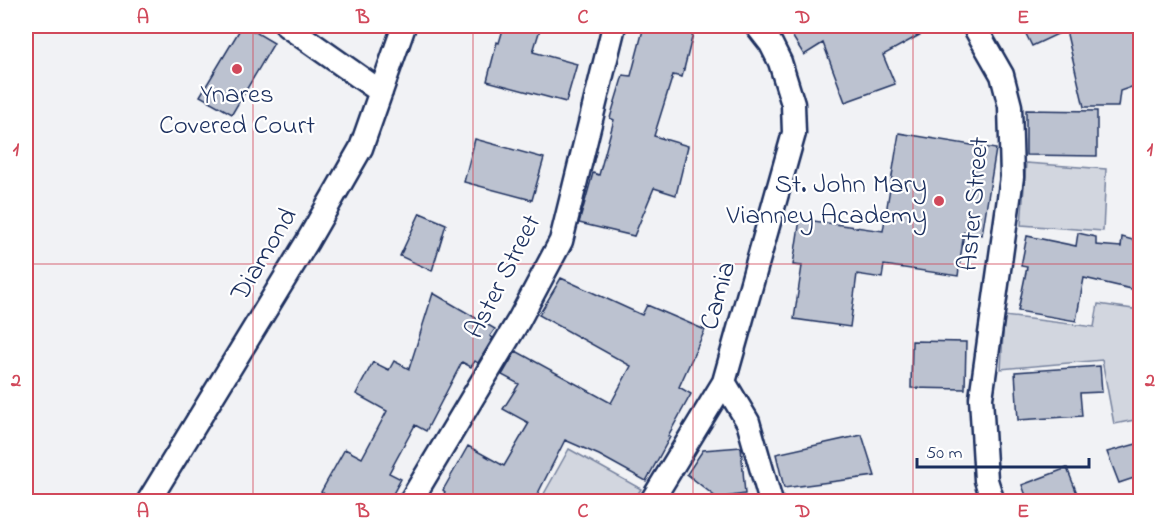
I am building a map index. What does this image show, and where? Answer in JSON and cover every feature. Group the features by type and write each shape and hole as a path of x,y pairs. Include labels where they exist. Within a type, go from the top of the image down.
{"street":[{"path":"287,26 381,92"},
{"name":"Diamond","path":"148,501 307,242 361,148 404,26"},
{"name":"Aster Street","path":"410,501 519,320 561,241 614,26"},
{"name":"Camia","path":"651,501 724,381 794,133 793,104 780,62 771,44 757,26"},
{"name":"Aster Street","path":"974,26 1002,75 1010,106 1012,177 981,398 986,480 993,501"},
{"path":"724,381 748,422 771,501"}],"shaded area":[{"path":"1026,163 1106,169 1103,231 1021,225"},
{"path":"1098,304 1140,310 1140,419 1114,424 1102,360 1001,369 1004,316 1094,327"},
{"path":"569,449 641,489 633,501 540,501"}],"building":[{"name":"Ynares Covered Court","path":"242,26 274,43 232,114 200,96"},
{"path":"504,26 541,26 533,52 577,64 566,102 487,81 497,42 499,43"},
{"path":"644,26 695,26 682,77 673,75 654,136 688,146 676,195 654,188 634,236 579,223 593,173 599,175 614,120 610,118 623,75 631,76"},
{"path":"786,26 936,26 883,55 895,84 845,102 823,43 804,55"},
{"path":"1022,26 1140,26 1140,84 1120,91 1118,107 1084,107 1066,30 1032,46"},
{"path":"1026,110 1097,111 1097,156 1026,155"},
{"path":"899,133 996,149 982,235 964,232 958,276 884,265 882,278 857,274 850,327 794,319 802,266 793,265 800,219 883,231"},
{"path":"475,139 544,158 532,200 464,182"},
{"path":"420,213 446,224 432,271 400,256"},
{"path":"1078,233 1096,237 1096,245 1121,247 1122,237 1140,242 1140,291 1084,278 1076,321 1018,311 1027,267 1021,266 1027,236 1076,246"},
{"path":"561,278 642,315 647,305 705,330 679,387 691,394 668,436 670,437 646,481 599,455 565,440 534,501 440,501 445,492 443,490 468,446 504,466 529,423 503,409 519,384 502,375 516,351 611,403 631,366 539,315"},
{"path":"433,293 495,329 490,336 493,338 478,363 475,361 471,367 462,362 426,431 415,425 389,473 401,479 389,501 339,501 321,492 345,449 362,458 387,411 356,394 373,362 389,370 394,361 409,369"},
{"path":"912,341 966,342 965,389 911,388"},
{"path":"1100,366 1102,392 1080,393 1082,416 1018,420 1015,372"},
{"path":"862,435 875,476 784,488 776,454"},
{"path":"1140,443 1140,476 1119,483 1107,452"},
{"path":"741,447 745,494 717,498 687,474 703,450"},
{"path":"1067,468 1080,501 1028,501 1022,485"}],"place":[{"name":"Ynares Covered Court","path":"237,69"},
{"name":"St. John Mary Vianney Academy","path":"939,201"}]}
